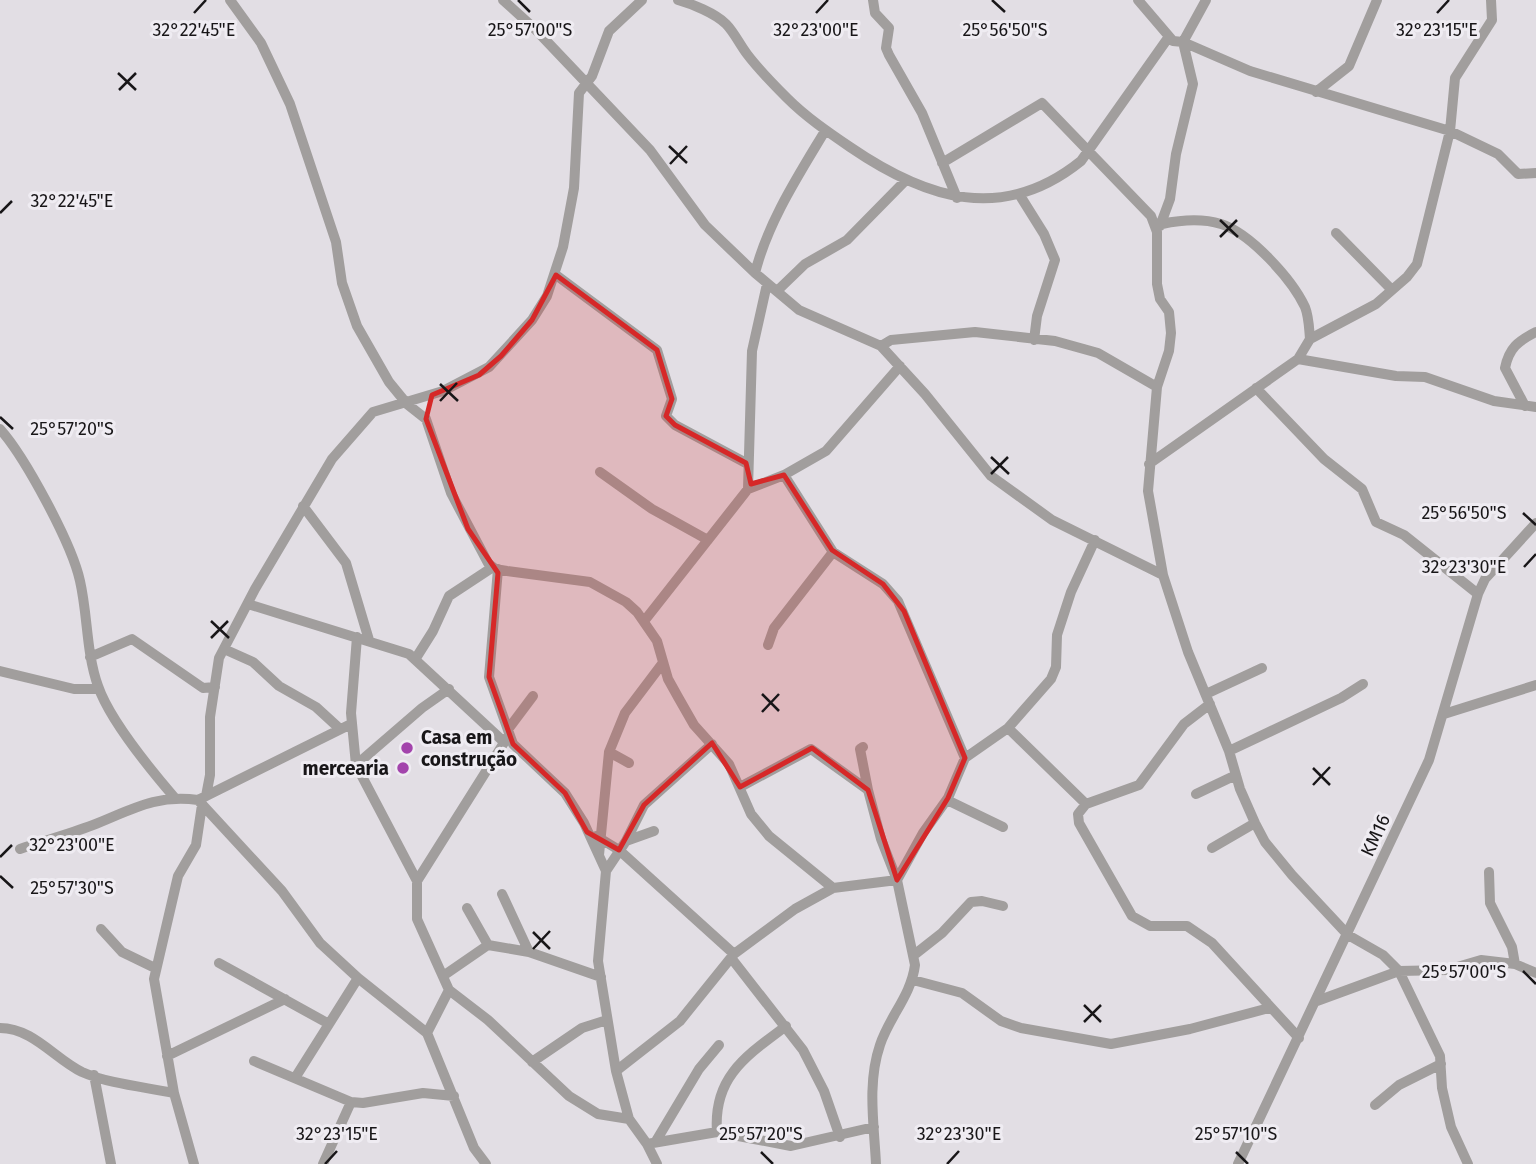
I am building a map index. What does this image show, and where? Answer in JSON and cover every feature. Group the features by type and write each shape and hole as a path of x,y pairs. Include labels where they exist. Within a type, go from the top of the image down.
{"street":[{"path":"230,0 261,43 290,103 337,242 347,300 371,351 407,404 426,419 451,492 471,534 495,568 488,673 508,734 513,744 565,793 606,871"},
{"path":"503,0 650,150 705,225 767,284 799,310 881,346 991,476 1052,520 1146,564 1163,575"},
{"path":"194,1164 174,1094 154,990 155,968 178,876 196,845 219,658 303,506 332,459 362,421 373,412 407,404 479,375 501,356 533,320 556,275 574,188 579,93 587,83 610,31 642,0"},
{"path":"678,0 692,4 726,24 756,66 825,131 876,165 906,180 957,198 993,199 1018,194 1064,174 1088,154 1168,38"},
{"path":"873,0 875,13 889,28 886,48 922,113 957,198"},
{"path":"1138,0 1168,38 1250,71 1451,131 1498,155 1518,174 1535,173"},
{"path":"1206,0 1183,42 1193,84 1176,154 1170,199 1159,228 1157,284 1160,299 1169,312 1171,341 1157,387 1149,464 1151,514 1162,556 1163,575 1255,823 1265,842 1292,875 1348,935 1383,955 1399,971 1436,1045 1451,1127 1468,1164"},
{"path":"1321,93 1328,83 1349,66 1377,0"},
{"path":"1149,464 1256,388 1304,349 1376,304 1412,272 1421,255 1451,131 1455,78 1492,20 1491,0"},
{"path":"943,163 1042,103 1088,154 1151,216 1159,228"},
{"path":"755,273 762,246 797,181 802,164 825,131"},
{"path":"777,291 805,264 851,236 906,180"},
{"path":"1018,194 1044,234 1055,260 1037,316 1034,340"},
{"path":"1159,228 1188,220 1219,223 1257,248 1291,286 1306,308 1304,349 1313,360 1377,374 1425,377 1494,401 1530,406"},
{"path":"1336,233 1392,290"},
{"path":"556,275 657,350 672,399 666,416 675,425 746,463"},
{"path":"748,489 746,463 753,386 752,351 767,284"},
{"path":"881,346 891,340 964,332 1055,341 1098,353 1157,387"},
{"path":"1530,406 1505,368 1511,350 1536,332"},
{"path":"645,620 748,489 784,475 826,451 900,366"},
{"path":"1256,388 1324,458 1362,489 1376,522 1404,535 1478,594"},
{"path":"426,419 432,395"},
{"path":"0,429 21,455 74,560 80,581 90,657 99,689 139,752 174,797"},
{"path":"600,472 652,509 708,540"},
{"path":"784,475 834,552 883,584 898,601 965,758"},
{"path":"303,506 346,563 369,640"},
{"name":"KM16","path":"1238,1164 1429,760 1444,714 1455,661 1478,594 1490,573 1536,523"},
{"path":"897,880 923,833 947,800 965,758 1008,728 1055,673 1057,635 1071,592 1095,540"},
{"path":"768,645 774,628 834,552"},
{"path":"1146,564 1162,556"},
{"path":"416,658 433,631 449,596 495,568 590,582 626,602 645,620 657,641 662,664 694,725 729,764 751,814 769,836 833,888"},
{"path":"248,604 369,640 416,658 449,689 508,734"},
{"path":"357,637 346,727 356,765 417,881 417,919 449,990 488,1020 569,1096 598,1114 629,1119"},
{"path":"90,657 132,639 203,688 215,687"},
{"path":"225,649 253,663 279,686 346,727"},
{"path":"599,855 609,752 625,713 662,664"},
{"path":"1262,668 1208,699 1184,724 1139,785 1086,804 1077,814 1079,823 1132,916 1150,926 1187,926 1197,932 1212,943 1299,1038"},
{"path":"0,671 74,689 99,689"},
{"path":"1229,751 1341,698 1363,684"},
{"path":"1444,714 1536,685"},
{"path":"356,765 422,708 449,689"},
{"path":"417,881 533,696"},
{"path":"20,849 95,824 143,802 174,797 202,800 346,727"},
{"path":"1008,728 1086,804"},
{"path":"657,1164 652,1142 629,1119 616,1071 607,1020 598,939 606,871 645,805 712,744"},
{"path":"863,747 860,749 881,839 897,880 914,955 913,980 885,1032 873,1068 876,1164"},
{"path":"740,787 810,749 869,790"},
{"path":"609,752 629,763"},
{"path":"1196,794 1236,775"},
{"path":"202,800 282,891 320,943 358,978 427,1033 474,1148 486,1164"},
{"path":"947,800 1003,827"},
{"path":"1212,848 1255,823"},
{"path":"622,846 654,831"},
{"path":"587,832 622,846 733,957 812,1065 840,1137"},
{"path":"1489,872 1490,904 1512,947 1515,964"},
{"path":"616,1071 670,1032 733,957 795,909 833,888 897,880"},
{"path":"502,894 529,952"},
{"path":"914,955 942,933 971,902 982,901 1003,906"},
{"path":"467,908 488,945"},
{"path":"101,929 122,951 155,968"},
{"path":"443,976 488,945 529,952 601,977"},
{"path":"1317,1001 1399,971 1447,970 1482,960 1515,964 1536,973"},
{"path":"219,963 329,1024"},
{"path":"295,1078 358,978"},
{"path":"913,980 962,993 1001,1021 1021,1028 1111,1044 1190,1029 1269,1008"},
{"path":"427,1033 449,990"},
{"path":"167,1056 285,999"},
{"path":"532,1062 582,1028 607,1020"},
{"path":"717,1132 716,1108 727,1078 758,1046 786,1026"},
{"path":"0,1028 15,1031 41,1043 82,1072 174,1094"},
{"path":"652,1142 699,1069 719,1045"},
{"path":"254,1061 351,1101 363,1103 423,1093 454,1096"},
{"path":"1375,1105 1399,1086 1441,1063"},
{"path":"94,1076 111,1164"},
{"path":"323,1164 351,1101"},
{"path":"652,1142 717,1132 792,1146 874,1127"}],"highlighted area":[{"path":"556,275 657,350 672,399 666,416 675,425 746,463 751,484 784,475 832,550 883,584 904,611 965,758 948,798 897,880 868,790 812,748 740,787 712,743 644,805 619,850 587,832 565,793 513,744 489,677 498,573 468,529 426,419 432,395 479,375 501,356 532,320"}],"place":[{"name":"Casa em construção","path":"407,748"},
{"name":"mercearia","path":"403,768"}]}
